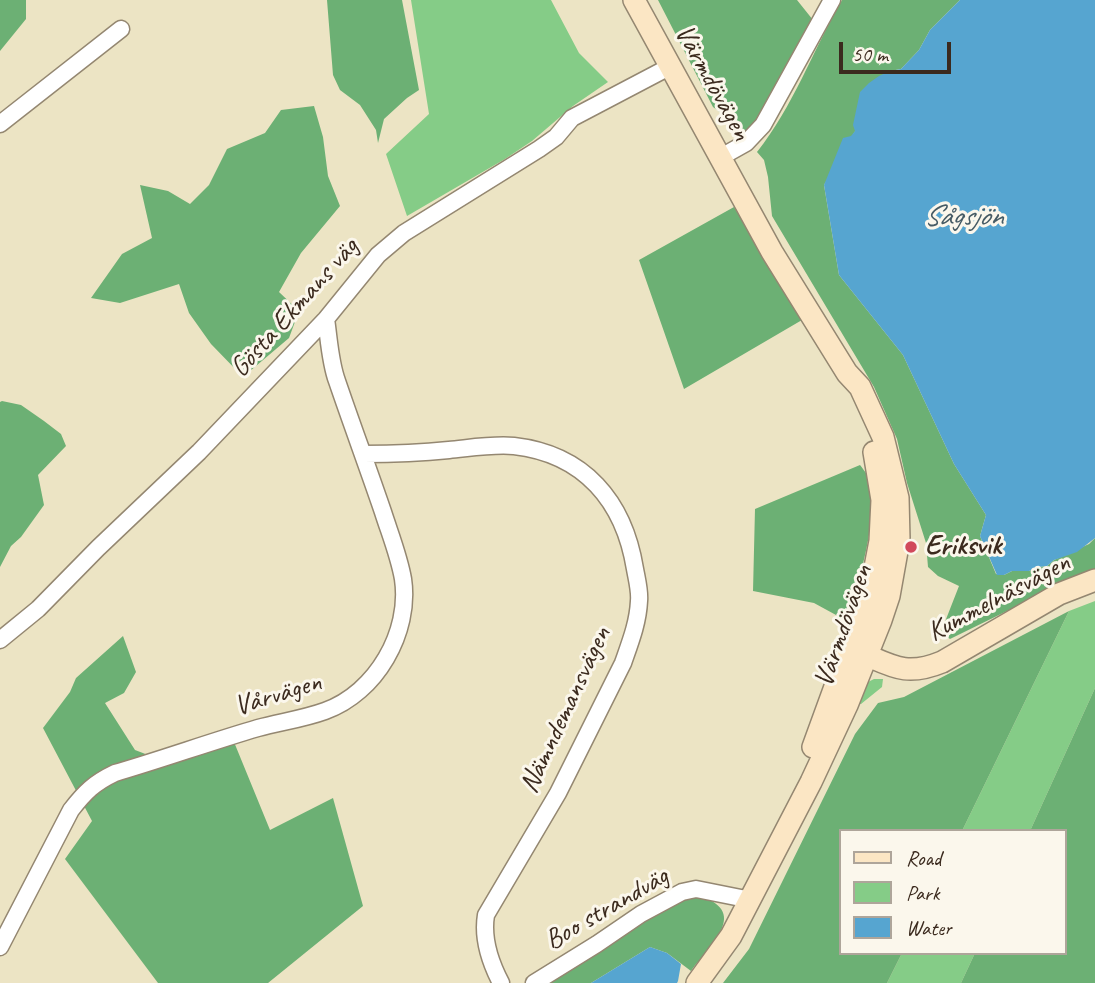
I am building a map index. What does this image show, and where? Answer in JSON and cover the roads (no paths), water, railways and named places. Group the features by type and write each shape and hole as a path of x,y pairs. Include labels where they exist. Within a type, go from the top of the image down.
{"main road":[{"name":"Värmdövägen","path":"634,0 772,252 847,373 852,393 868,426 882,500 880,541 858,652 820,729 754,895 731,936 697,983"},
{"name":"Kummelnäsvägen","path":"858,652 907,670 933,665 1059,594 1095,580"}],"street":[{"path":"721,157 746,143 763,125 832,0"},
{"path":"0,124 121,29"},
{"name":"Gösta Ekmans väg","path":"0,640 38,609 199,452 326,318 378,255 404,233 539,149 556,136 572,118 671,66"},
{"name":"Vårvägen","path":"0,947 71,810 86,791 100,780 258,728 326,711 353,696 384,663 401,619 403,578 395,547 336,378 326,318"},
{"name":"Nämndemansvägen","path":"363,454 407,454 487,446 512,446 542,451 564,460 600,486 611,502 629,540 639,602 638,615 623,663 558,793 486,915 485,937 494,970 501,983"},
{"name":"Boo strandväg","path":"534,983 641,914 682,892 696,889 754,895"}],"water":[{"name":"Sågsjön","path":"960,0 1095,0 1095,538 1077,552 1054,560 1047,566 1029,571 1012,571 1004,575 997,575 980,536 986,515 954,464 903,355 839,275 824,185 843,138 851,136 855,131 853,125 860,92 879,76 901,69 919,50 930,30"},
{"path":"650,947 667,953 681,964 677,983 591,983"}],"place":[{"name":"Eriksvik","path":"911,547"}]}
